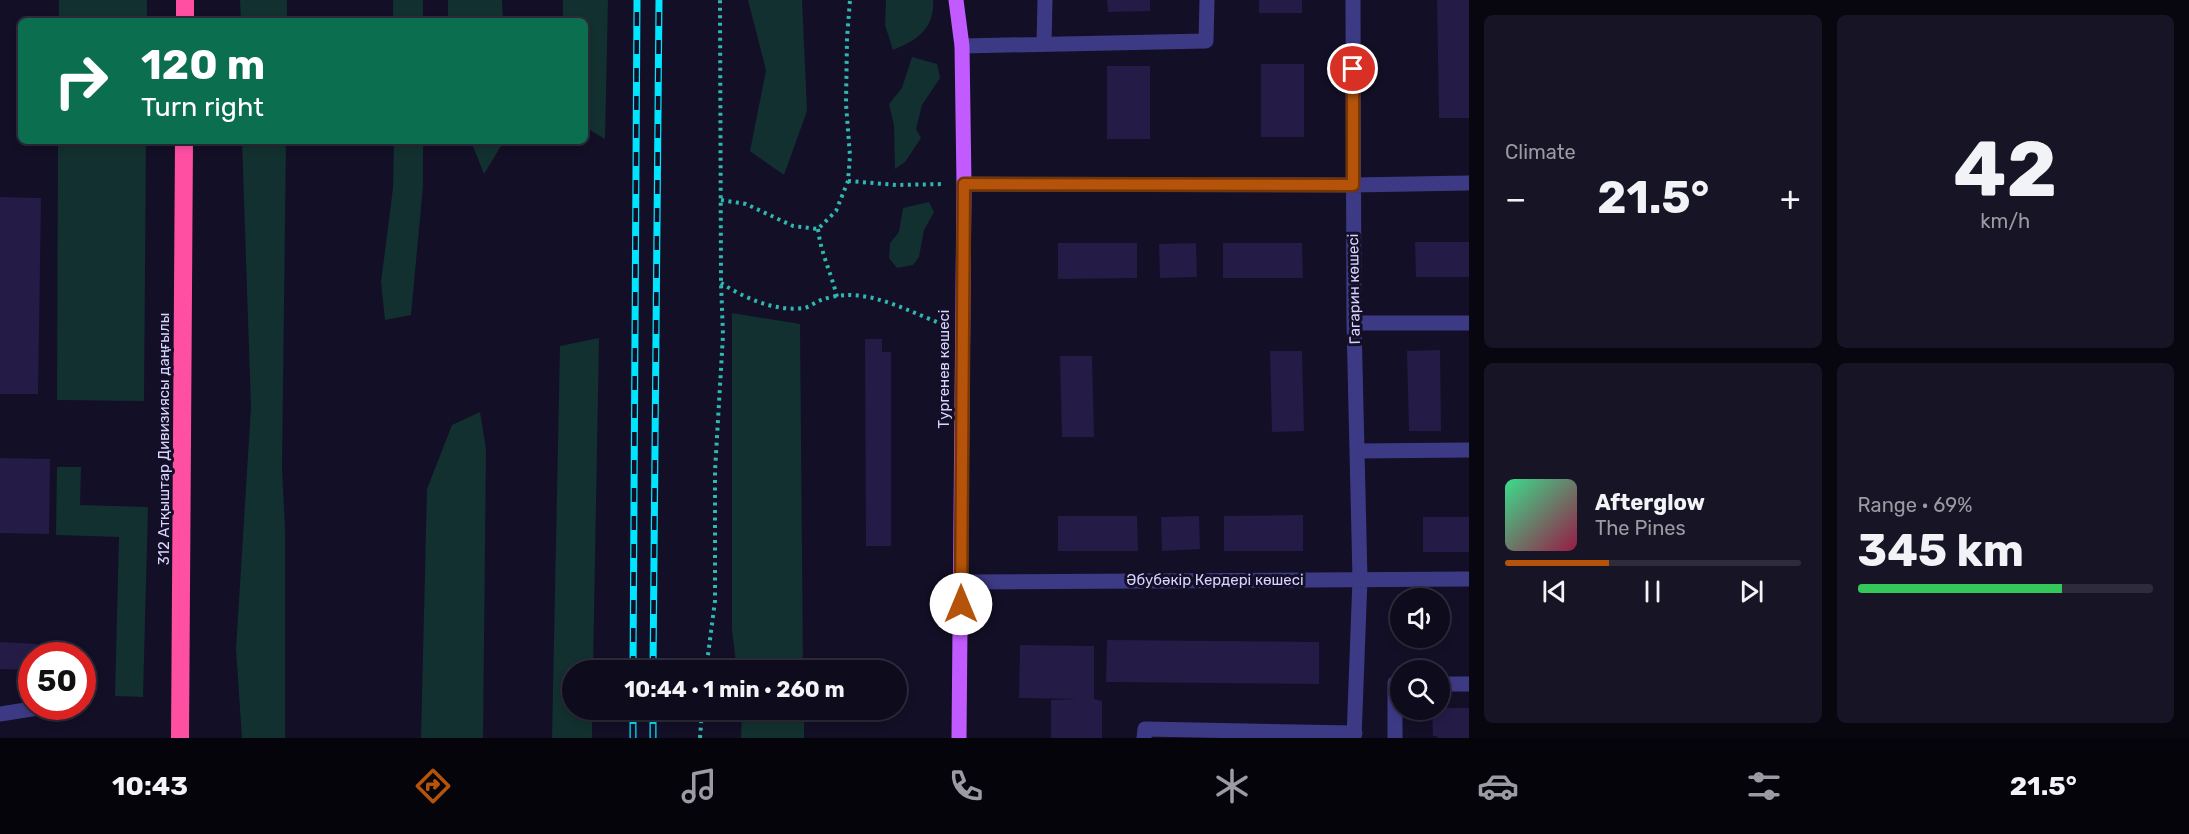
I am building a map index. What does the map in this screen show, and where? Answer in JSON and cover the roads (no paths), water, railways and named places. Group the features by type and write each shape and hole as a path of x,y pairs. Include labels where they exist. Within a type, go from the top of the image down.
{"highway":[{"path":"185,0 185,18"},
{"name":"312 Атқыштар Дивизиясы даңғылы","path":"180,738 184,144"}],"main road":[{"name":"Тургенев көшесі","path":"956,0 962,46 964,184 959,738"}],"street":[{"path":"1044,44 1045,0"},
{"path":"962,46 1206,41 1207,0"},
{"name":"Гагарин көшесі","path":"1353,0 1354,323 1360,579 1354,736"},
{"path":"964,184 1469,183"},
{"path":"1354,323 1469,323"},
{"path":"1357,451 1469,450"},
{"name":"Әбубәкір Кердері көшесі","path":"961,582 1469,579"},
{"path":"1450,684 1469,684"},
{"path":"0,714 18,711"},
{"path":"1395,720 1395,738"},
{"path":"1144,738 1145,729 1354,736"}],"railway":[{"path":"633,660 637,0"},
{"path":"653,660 659,0"},
{"path":"633,720 633,738"},
{"path":"653,720 653,738"}]}
